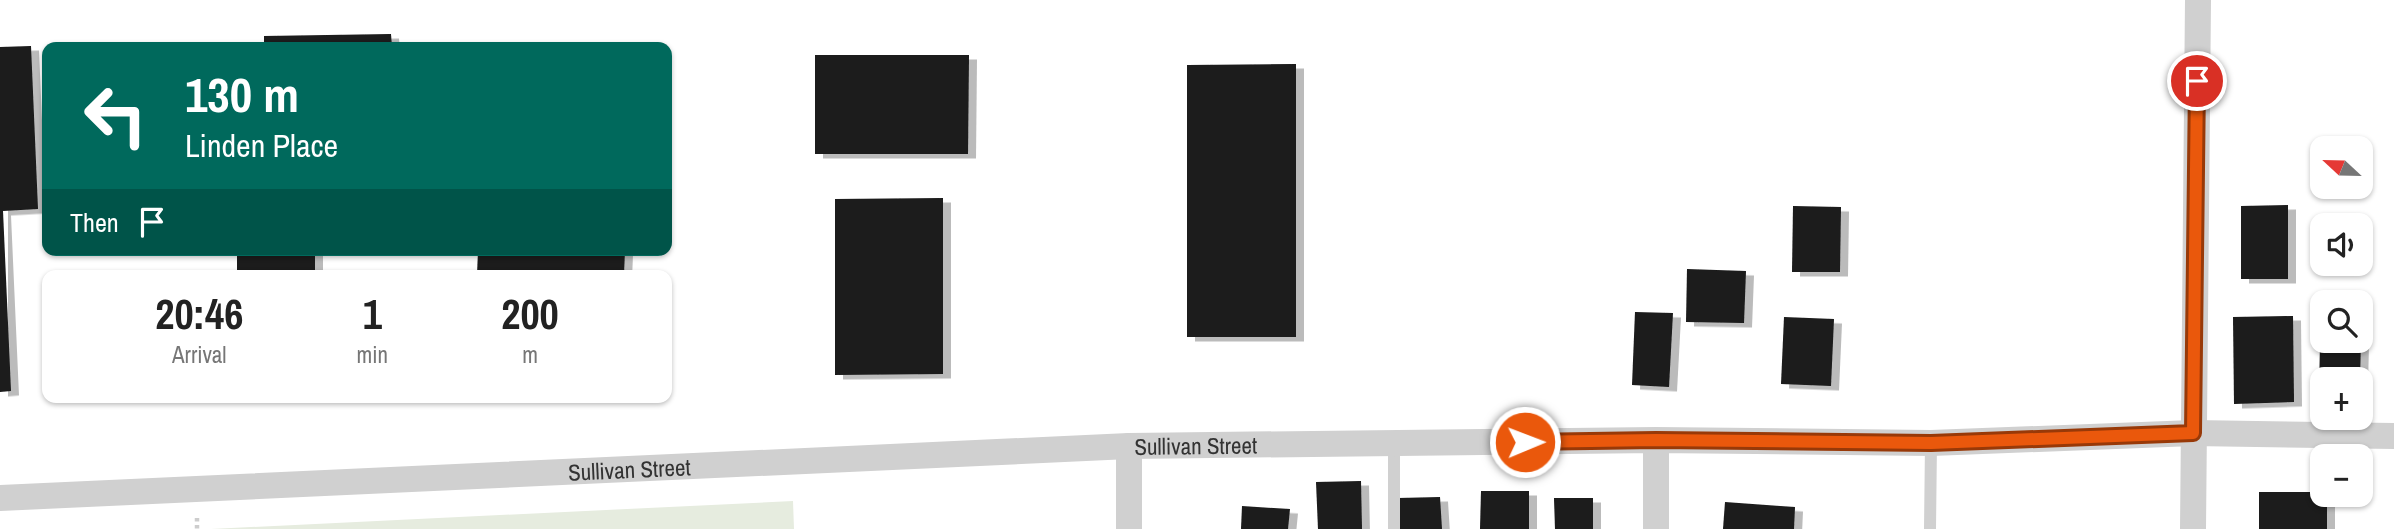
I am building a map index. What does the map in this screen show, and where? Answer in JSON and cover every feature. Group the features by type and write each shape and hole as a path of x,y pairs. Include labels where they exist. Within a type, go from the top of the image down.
{"street":[{"path":"2193,529 2198,0"},
{"name":"Sullivan Street","path":"0,498 1129,446 1656,440 1931,443 2193,433 2394,436"},
{"path":"1656,440 1656,529"},
{"path":"1129,446 1129,529"}],"lane":[{"path":"1394,443 1394,529"},
{"path":"1930,529 1931,443"}],"shaded area":[{"path":"793,501 794,529 211,529"}],"building":[{"path":"391,34 392,42 264,42 264,36"},
{"path":"31,46 38,209 3,211 11,391 0,392 0,47"},
{"path":"815,55 969,55 968,154 815,154"},
{"path":"1296,64 1296,337 1187,337 1187,65"},
{"path":"943,198 943,374 835,375 835,199"},
{"path":"2288,205 2288,279 2241,279 2241,206"},
{"path":"1793,206 1841,207 1840,272 1792,272"},
{"path":"237,256 315,256 315,270 237,270"},
{"path":"478,256 625,256 624,270 477,270"},
{"path":"1687,269 1746,271 1744,323 1686,322"},
{"path":"1635,312 1673,313 1669,387 1632,385"},
{"path":"2293,316 2294,402 2234,404 2233,317"},
{"path":"1784,317 1834,319 1831,386 1781,384"},
{"path":"2320,353 2361,353 2360,367 2319,367"},
{"path":"1361,481 1362,529 1318,529 1316,482"},
{"path":"1481,491 1529,491 1529,529 1480,529"},
{"path":"2259,492 2310,492 2310,507 2327,507 2327,529 2259,529"},
{"path":"1440,497 1442,529 1400,529 1398,498"},
{"path":"1554,498 1593,498 1593,529 1555,529"},
{"path":"1725,502 1795,507 1794,529 1723,529"},
{"path":"1242,506 1290,509 1288,529 1241,529"}],"route":[{"path":"1525,442 1656,440 1931,443 2193,433 2197,81"}]}
